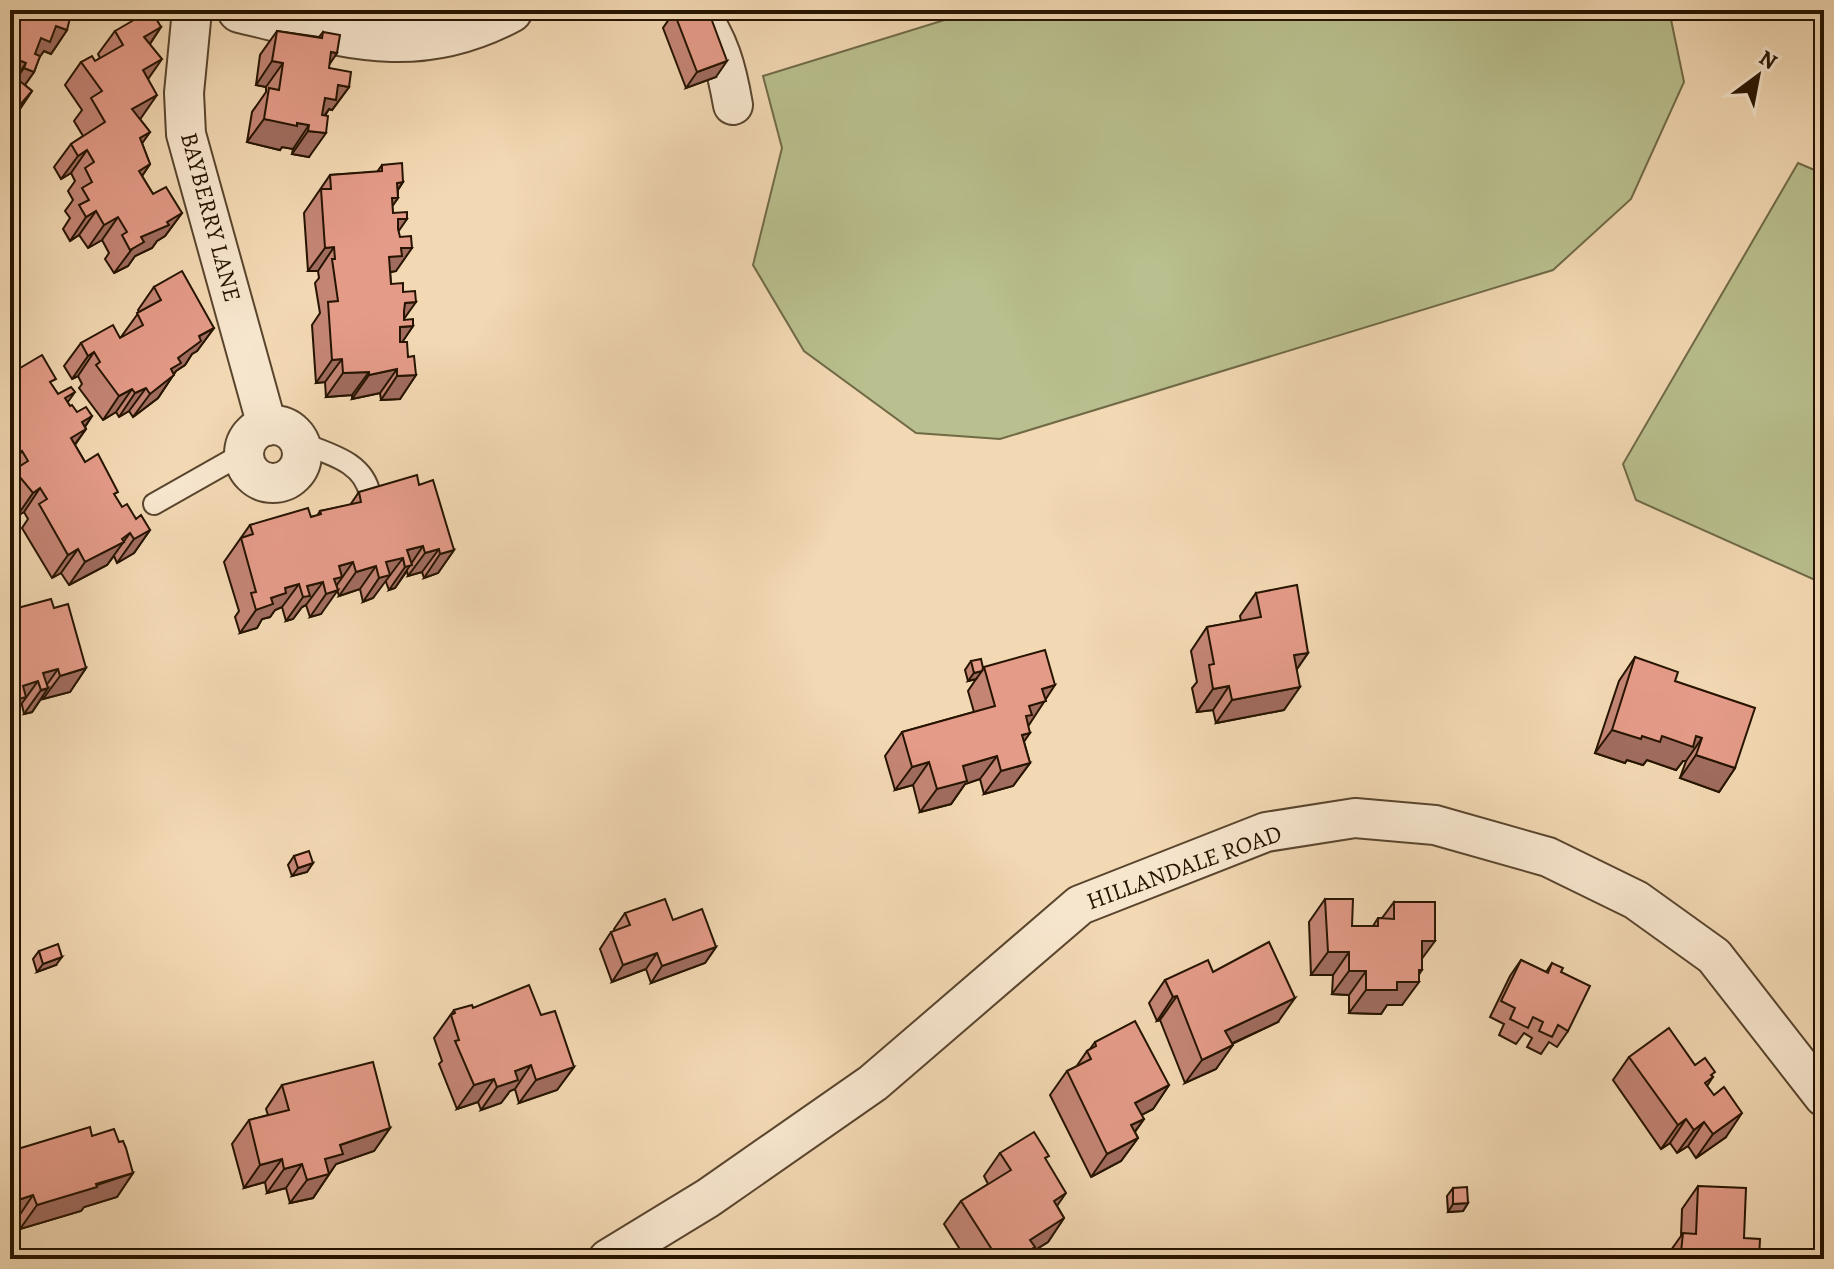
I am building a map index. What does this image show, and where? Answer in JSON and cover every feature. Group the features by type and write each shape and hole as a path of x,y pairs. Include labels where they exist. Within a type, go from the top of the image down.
{"street":[{"name":"BAYBERRY LANE","path":"192,10 184,93 186,134 270,440"},
{"path":"240,10 371,41 440,36 484,24 510,10"},
{"path":"696,10 710,26 726,68 733,105"},
{"name":"HILLANDALE ROAD","path":"608,1259 708,1198 873,1083 1080,905 1266,832 1355,818 1435,825 1548,857 1636,900 1714,956 1824,1097"}],"lane":[{"path":"154,504 270,440 352,464 367,478 370,495"}],"green space":[{"path":"977,10 1669,10 1684,82 1631,199 1553,270 1000,439 916,433 804,351 753,265 782,148 763,76"},
{"path":"1798,163 1824,174 1824,584 1636,500 1623,464"}],"building":[{"path":"10,10 72,10 67,30 56,26 50,42 41,38 35,54 40,56 34,72 24,68 26,63 10,56"},
{"path":"151,10 161,27 144,37 162,59 143,70 157,95 132,109 150,132 140,138 150,164 139,171 153,194 166,187 182,213 167,222 169,225 141,237 144,242 130,250 122,235 127,232 118,217 104,225 96,211 86,217 79,205 89,200 82,188 92,182 85,168 94,162 87,150 78,156 71,144 105,122 91,98 102,91 81,62 92,56 95,61 123,45 115,31"},
{"path":"708,10 727,61 697,72 674,12"},
{"path":"277,31 322,38 323,32 340,35 337,53 331,52 329,68 351,72 349,87 338,85 336,100 325,98 322,115 328,116 326,133 308,131 309,125 297,123 297,126 264,119 269,88 279,90 283,63 272,61"},
{"path":"10,80 17,86 21,82 32,91 20,105 15,101 10,108"},
{"path":"402,163 403,182 397,183 398,198 392,198 393,213 407,212 407,219 398,219 398,229 400,237 411,236 412,248 401,248 402,256 389,257 391,284 403,283 403,292 415,291 416,302 405,303 404,311 404,320 413,319 413,326 400,327 400,342 407,342 408,357 414,356 416,375 397,376 397,369 369,375 369,372 343,373 342,359 332,360 328,302 338,301 332,259 335,259 334,247 325,248 321,189 331,189 330,175 382,171 382,165"},
{"path":"182,271 214,328 199,336 201,341 178,358 181,363 171,369 174,375 150,394 146,388 135,393 132,389 119,396 96,365 100,362 94,352 88,356 81,343 113,325 120,338 143,325 137,313 161,300 154,287"},
{"path":"42,355 56,379 50,382 58,394 71,387 75,392 65,398 70,406 77,412 86,407 92,416 82,422 86,429 71,438 85,462 98,454 118,492 114,494 122,507 127,504 136,519 141,515 150,530 134,539 130,533 122,539 124,542 85,562 78,549 68,555 39,504 47,499 40,488 33,493 14,470 28,461 22,451 13,457 10,452 10,374"},
{"path":"417,475 419,485 433,480 454,550 440,554 439,549 425,553 423,546 407,550 412,565 405,567 403,558 386,562 390,575 379,578 376,566 356,572 353,562 339,566 342,577 334,579 338,590 326,594 323,582 307,586 310,596 303,597 299,584 285,588 286,593 271,598 273,604 256,610 251,593 256,592 241,538 253,534 250,525 308,508 311,517 321,514 320,511 361,502 359,492"},
{"path":"1297,585 1308,653 1294,655 1300,687 1232,700 1229,686 1213,689 1209,665 1214,664 1207,627 1261,617 1256,593"},
{"path":"51,599 54,608 68,604 86,668 60,676 58,669 43,673 48,688 41,690 38,681 23,686 26,697 15,700 10,690 10,610"},
{"path":"1045,650 1055,685 1042,689 1046,701 1029,706 1032,715 1026,716 1030,733 1022,735 1030,763 1001,771 997,756 963,766 967,781 937,789 929,762 912,767 902,732 995,706 984,667"},
{"path":"1635,657 1678,672 1675,681 1755,708 1735,768 1696,755 1702,738 1696,736 1693,747 1662,736 1660,742 1612,730"},
{"path":"981,659 982,671 974,673 971,661"},
{"path":"309,851 313,863 298,868 294,856"},
{"path":"665,899 673,920 702,909 716,947 662,966 657,953 623,965 611,932 630,925 625,913"},
{"path":"1325,899 1353,899 1352,926 1378,926 1378,918 1394,919 1394,902 1435,902 1435,941 1422,941 1419,982 1397,982 1397,990 1366,990 1366,971 1349,971 1349,952 1328,952"},
{"path":"1269,942 1295,998 1225,1031 1233,1045 1202,1060 1177,996 1173,997 1165,980 1208,960 1213,972"},
{"path":"58,944 62,957 43,964 39,951"},
{"path":"1521,960 1548,973 1552,963 1563,968 1561,972 1590,986 1568,1031 1558,1025 1552,1037 1539,1031 1543,1022 1533,1017 1528,1028 1510,1019 1515,1008 1501,1001"},
{"path":"529,985 541,1015 555,1011 574,1067 536,1080 531,1065 515,1071 518,1080 497,1087 494,1079 474,1085 455,1041 459,1040 451,1015 455,1013 454,1010 472,1005 473,1008"},
{"path":"1135,1021 1169,1085 1135,1103 1144,1119 1131,1125 1138,1138 1107,1154 1067,1071 1091,1059 1087,1051 1096,1046 1095,1042"},
{"path":"1669,1028 1695,1065 1705,1058 1715,1072 1705,1083 1714,1095 1724,1087 1742,1113 1713,1134 1704,1122 1694,1130 1686,1119 1678,1125 1629,1057"},
{"path":"373,1062 390,1128 340,1145 343,1154 325,1159 329,1174 307,1180 302,1164 284,1169 282,1159 260,1165 249,1120 289,1110 282,1085"},
{"path":"90,1127 92,1136 114,1129 119,1142 123,1141 133,1173 37,1205 33,1195 15,1201 10,1189 10,1149"},
{"path":"1034,1132 1066,1193 1054,1201 1064,1218 1030,1240 1035,1247 1015,1259 998,1259 961,1201 1011,1170 1000,1153"},
{"path":"1698,1186 1746,1188 1744,1238 1760,1239 1759,1259 1694,1259 1694,1253 1681,1252 1683,1233 1696,1234"},
{"path":"1467,1187 1468,1203 1453,1204 1453,1188"}]}
